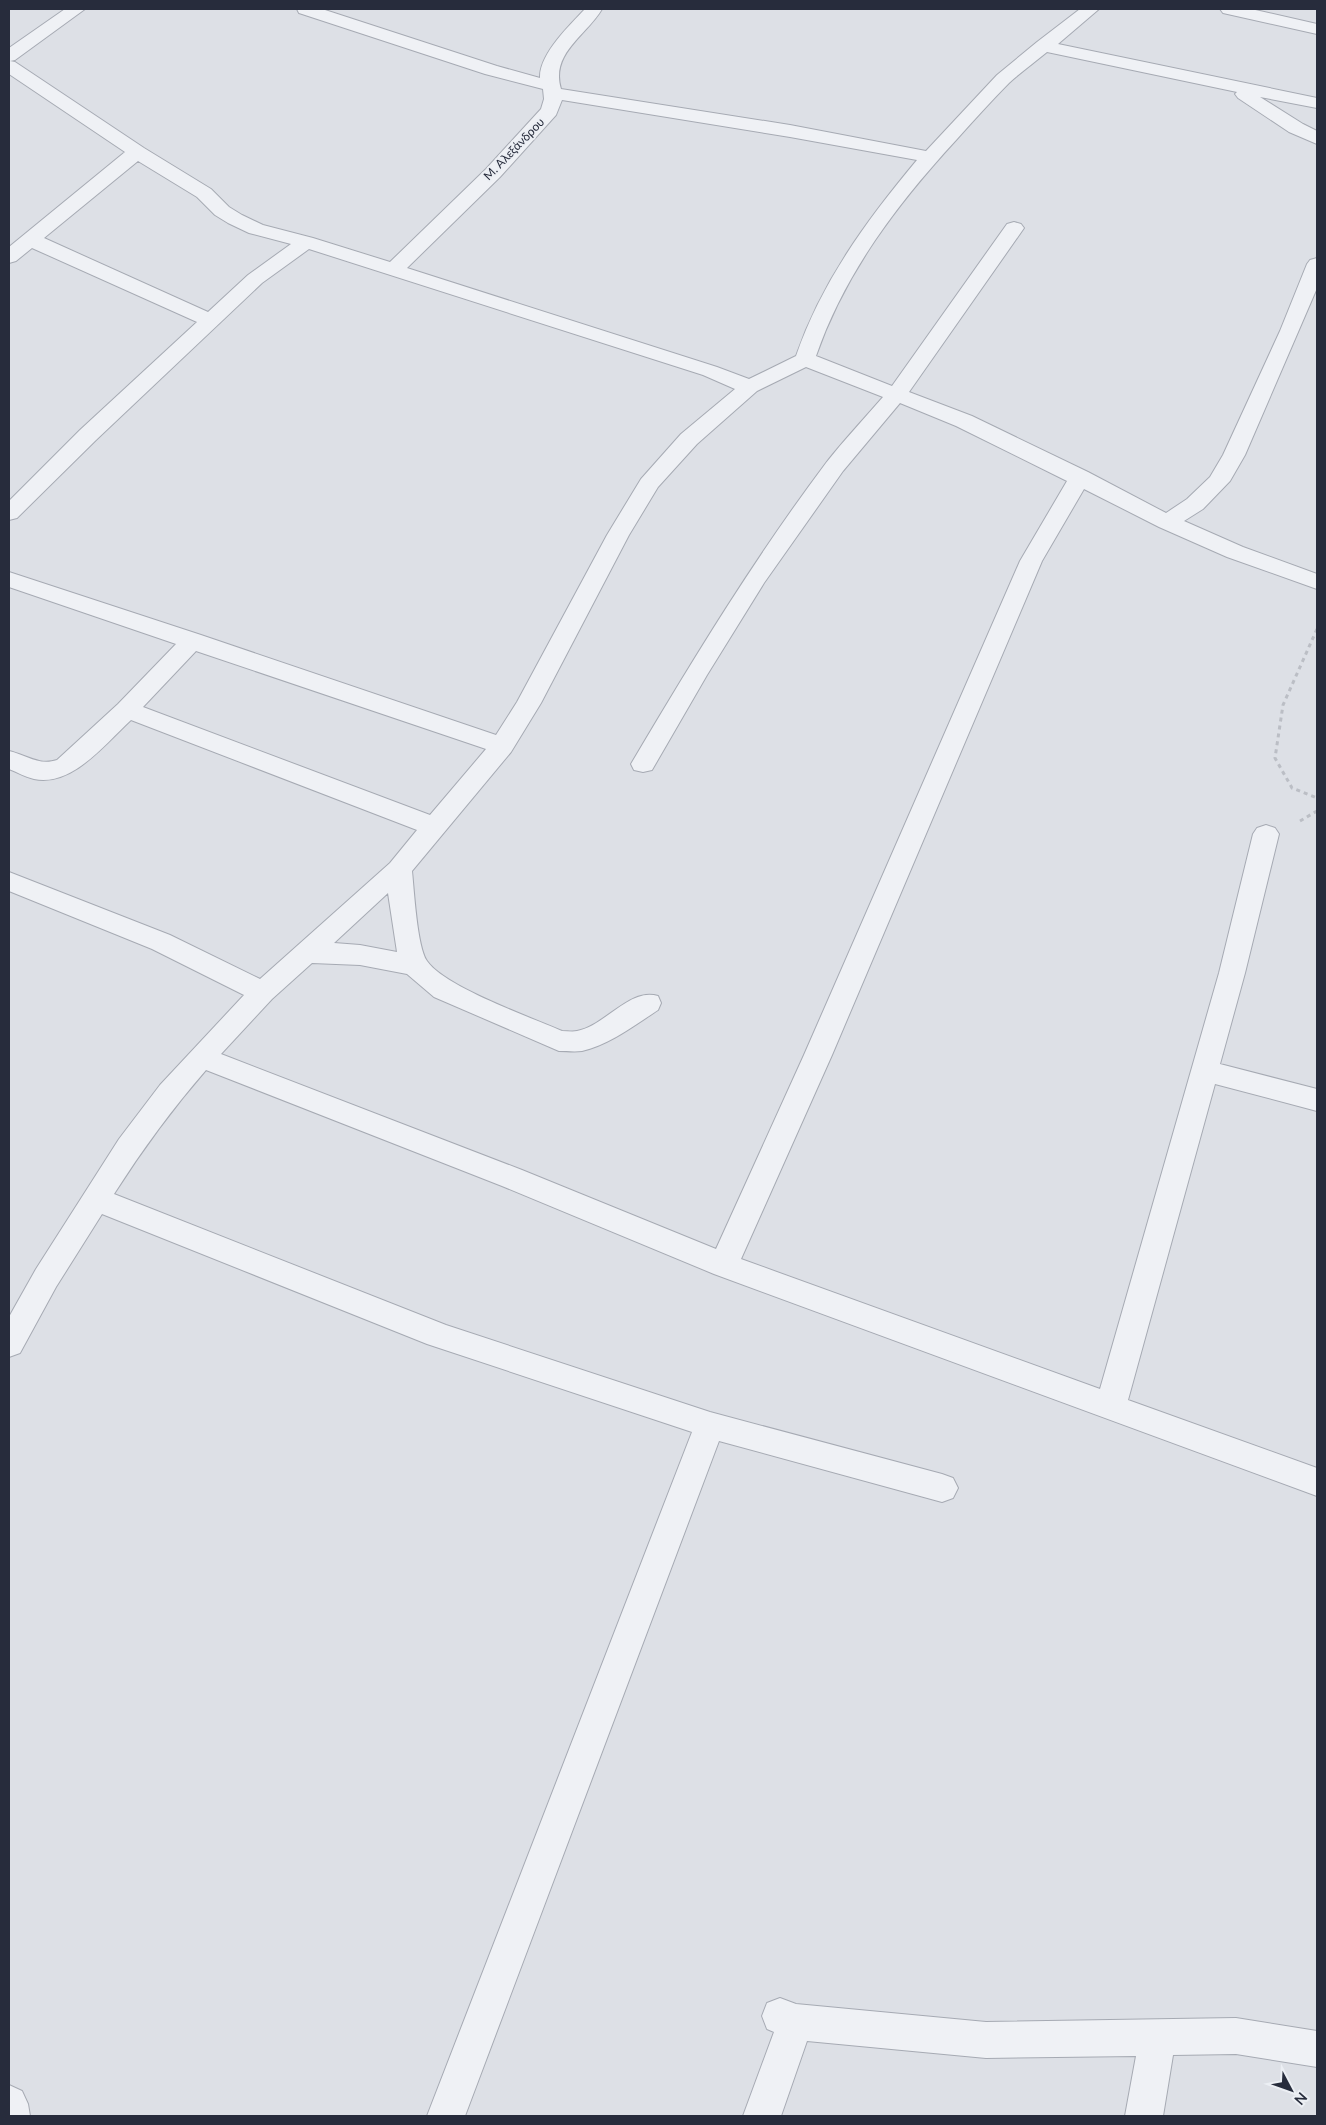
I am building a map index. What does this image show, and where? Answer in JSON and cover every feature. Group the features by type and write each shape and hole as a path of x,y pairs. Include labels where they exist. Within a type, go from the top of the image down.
{"street":[{"path":"9,56 76,9"},
{"path":"305,9 552,89 930,157"},
{"name":"Μ. Αλεξάνδρου","path":"394,270 550,111 555,100 549,72 556,55 594,9"},
{"path":"9,1344 46,1278 130,1148 201,1057 263,992 399,869 502,746 528,703 618,535 649,484 689,439 750,387 805,359 812,339 846,268 873,226 930,157 1004,79 1090,9"},
{"path":"1229,9 1317,29"},
{"path":"1043,46 1317,103"},
{"path":"9,66 137,152 204,193 222,211 256,229 306,242 710,371 750,387"},
{"path":"1231,85 1296,128 1317,138"},
{"path":"9,257 137,152"},
{"path":"643,764 695,675 755,580 834,466 896,395 1014,228"},
{"path":"29,239 210,320"},
{"path":"9,513 88,434 255,278 306,242"},
{"path":"1167,522 1195,504 1219,481 1234,455 1317,264"},
{"path":"805,359 964,421 1167,522 1234,552 1317,582"},
{"path":"724,1265 818,1056 1031,561 1080,478"},
{"path":"9,578 502,746"},
{"path":"9,760 36,771 52,771 66,766 127,710 193,640"},
{"path":"127,710 435,827"},
{"path":"1111,1406 1205,1071 1266,834"},
{"path":"399,869 404,920 409,948 415,966"},
{"path":"9,881 161,942 263,992"},
{"path":"304,954 334,952 363,954 415,966 443,990 559,1040 581,1040 605,1030 648,1003"},
{"path":"201,1057 503,1174 724,1265 1317,1482"},
{"path":"1205,1071 1317,1100"},
{"path":"96,1199 438,1335 710,1425 942,1488"},
{"path":"446,2116 710,1425"},
{"path":"762,2116 788,2019 986,2040 1236,2036 1317,2049"},
{"path":"1144,2116 1158,2036"},
{"path":"9,2104 11,2116"}],"path":[{"path":"1317,628 1283,704 1275,758 1292,788 1317,798"}]}
